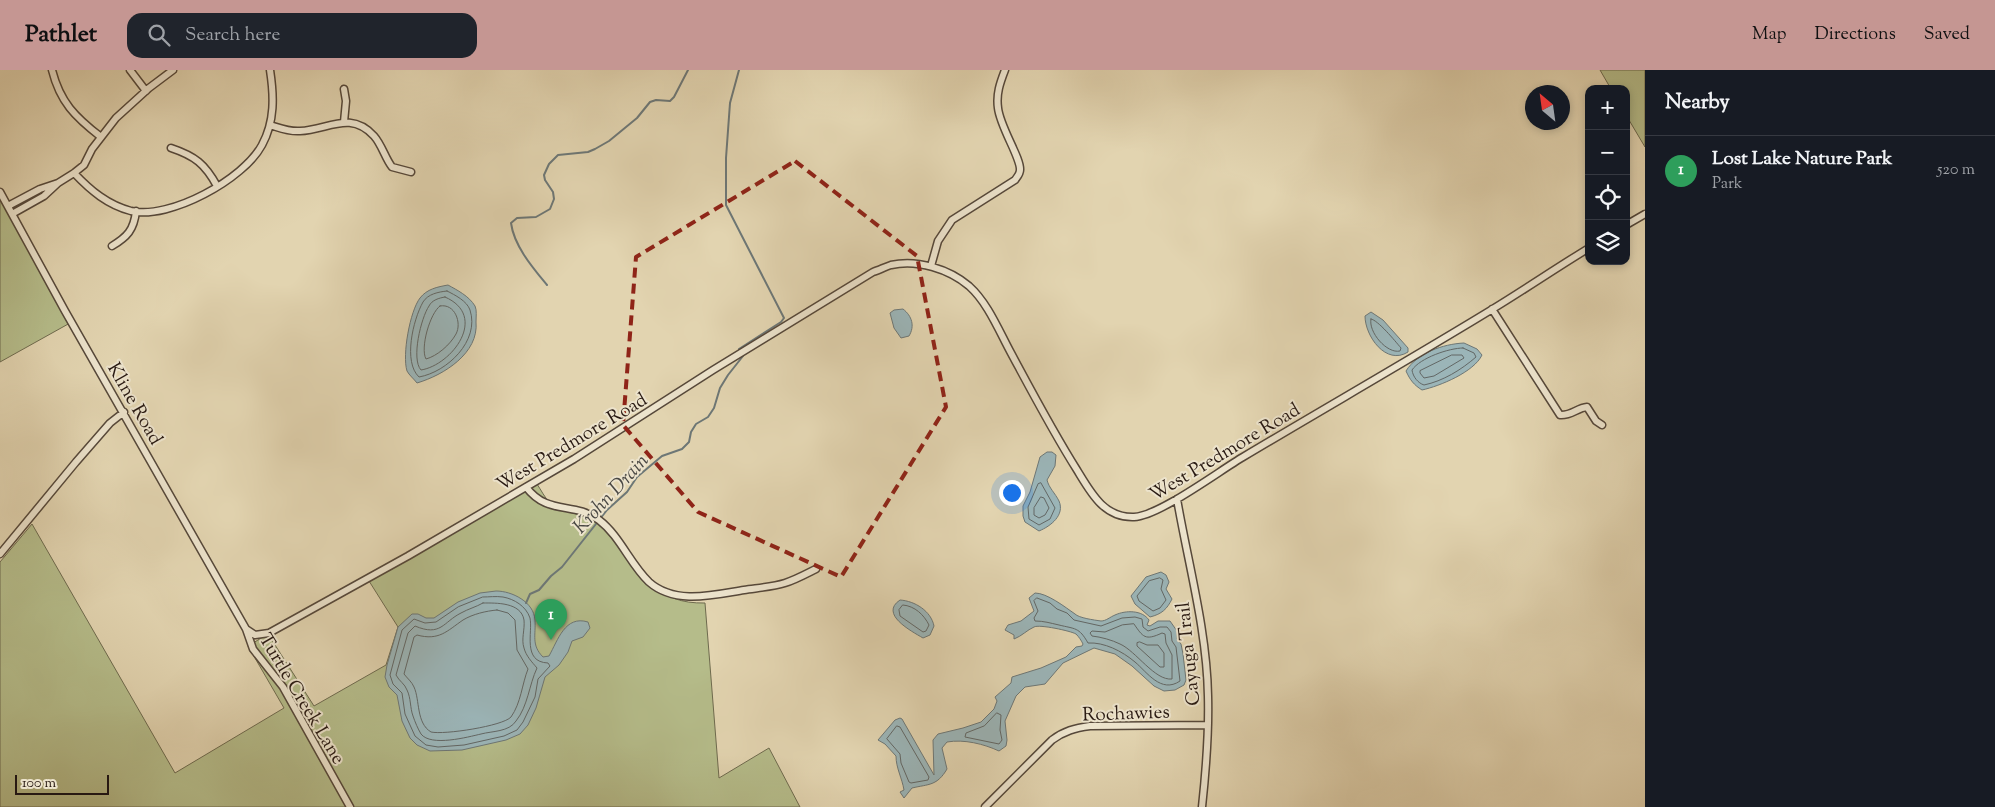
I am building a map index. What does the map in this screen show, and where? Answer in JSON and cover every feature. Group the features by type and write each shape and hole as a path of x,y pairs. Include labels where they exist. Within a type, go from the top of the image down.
{"street":[{"path":"52,70 56,87 72,113 101,137"},
{"path":"130,70 146,91"},
{"path":"12,214 44,196 58,183 84,165 101,137 116,118 146,91 174,70"},
{"path":"74,173 98,196 118,207 136,211 148,212 178,206 217,186 236,174 252,159 262,146 270,125 273,102 270,70"},
{"path":"931,266 938,241 952,220 1015,180 1020,172 1019,163 1002,128 998,108 998,90 1005,70"},
{"path":"344,88 346,101 344,122"},
{"path":"270,125 286,130 300,131 344,122 354,123 375,137 392,166 411,172"},
{"path":"171,148 185,153 204,166 217,186"},
{"path":"8,206 40,189 58,183"},
{"name":"Kline Road","path":"0,192 65,311 246,629"},
{"path":"112,246 132,231 136,211"},
{"path":"1630,223 1645,214"},
{"name":"West Predmore Road","path":"246,629 255,635 269,633 408,556 574,459 713,370 873,272 891,265 931,266 944,271 969,287 987,309 1047,421 1091,492 1102,506 1112,514 1135,517 1155,511 1177,499 1214,474 1492,309 1585,251"},
{"path":"1492,309 1560,415 1568,415 1579,408 1587,407 1596,421 1602,425"},
{"path":"0,554 82,455 110,423 124,412"},
{"path":"526,487 534,498 548,505 572,509 599,520 640,572 656,588 666,592 695,597 770,586 787,583 816,569"},
{"name":"Cayuga Trail","path":"1177,499 1202,637 1208,694 1208,724 1202,807"},
{"name":"Turtle Creek Lane","path":"246,629 253,649 283,687 350,807"},
{"name":"Rochawies","path":"986,807 1052,740 1064,732 1090,726 1208,724"}],"highlighted area":[{"path":"795,161 917,256 946,407 841,577 698,512 623,425 636,257"}],"green space":[{"path":"1600,70 1645,70 1645,147 1630,122 1630,85 1609,85"},
{"path":"0,194 70,323 0,362"},
{"path":"537,484 548,501 556,507 590,518 603,525 645,577 663,593 675,599 705,603 719,778 769,748 800,807 0,807 0,562 32,524 175,773 284,708 248,646 268,634 314,706 386,665 398,627 369,581"}],"water":[{"path":"448,285 466,296 475,306 475,333 472,343 458,361 438,374 417,383 407,371 406,364 406,344 413,313 416,304 426,292"},
{"path":"903,309 909,315 912,325 909,336 901,338 894,328 890,313 894,310"},
{"path":"1371,312 1383,320 1408,348 1408,352 1392,355 1378,347 1366,324 1365,316"},
{"path":"1464,343 1477,349 1482,355 1472,367 1447,382 1422,390 1414,384 1406,371 1417,359 1439,348"},
{"path":"1047,452 1052,452 1056,455 1055,466 1047,480 1059,501 1060,511 1052,523 1039,531 1025,522 1023,506 1030,492 1040,457"},
{"path":"1161,572 1166,575 1169,582 1166,589 1172,599 1164,611 1150,617 1135,604 1131,596 1146,577"},
{"path":"496,591 515,595 531,608 535,620 535,644 543,657 549,656 559,636 568,625 573,622 588,622 590,628 583,637 572,641 568,652 559,665 545,677 536,708 528,725 520,734 506,740 462,750 430,751 417,745 410,738 402,721 397,695 389,687 385,677 398,627 412,614 434,618 458,602 480,593"},
{"path":"1035,593 1050,598 1087,619 1103,621 1119,613 1134,612 1146,617 1149,620 1147,625 1150,626 1158,621 1170,621 1177,631 1177,639 1181,644 1186,680 1184,685 1175,690 1164,691 1154,686 1132,666 1115,654 1094,648 1063,663 1045,684 1025,687 1016,696 1005,721 1006,746 999,751 974,743 947,742 942,748 947,769 940,779 912,788 904,798 900,792 904,790 896,756 885,744 878,740 895,720 902,719 934,775 933,740 938,734 981,722 994,709 997,701 995,697 1011,683 1012,677 1041,668 1066,657 1076,647 1082,646 1083,644 1076,634 1055,628 1037,626 1014,639 1014,635 1005,630 1008,625 1021,621 1034,611 1029,598"},
{"path":"900,600 911,602 926,611 934,626 930,635 923,638 899,622 893,611 894,605"}],"waterway":[{"path":"547,285 520,248 511,223 517,218 536,217 550,209 554,199 553,192 544,175 549,164 558,155 588,152 609,141 637,118 650,102 656,100 670,101 688,70"},
{"name":"Krohn Drain","path":"739,70 730,103 726,158 726,205 784,318 781,322 739,349"},
{"name":"Krohn Drain","path":"526,603 530,594 539,590 562,567 607,510 627,492 637,477 662,456 682,449 689,442 691,432 696,424 708,417 714,408 720,388 743,356"}],"place":[{"name":"Lost Lake Nature Park","path":"551,640"}]}
